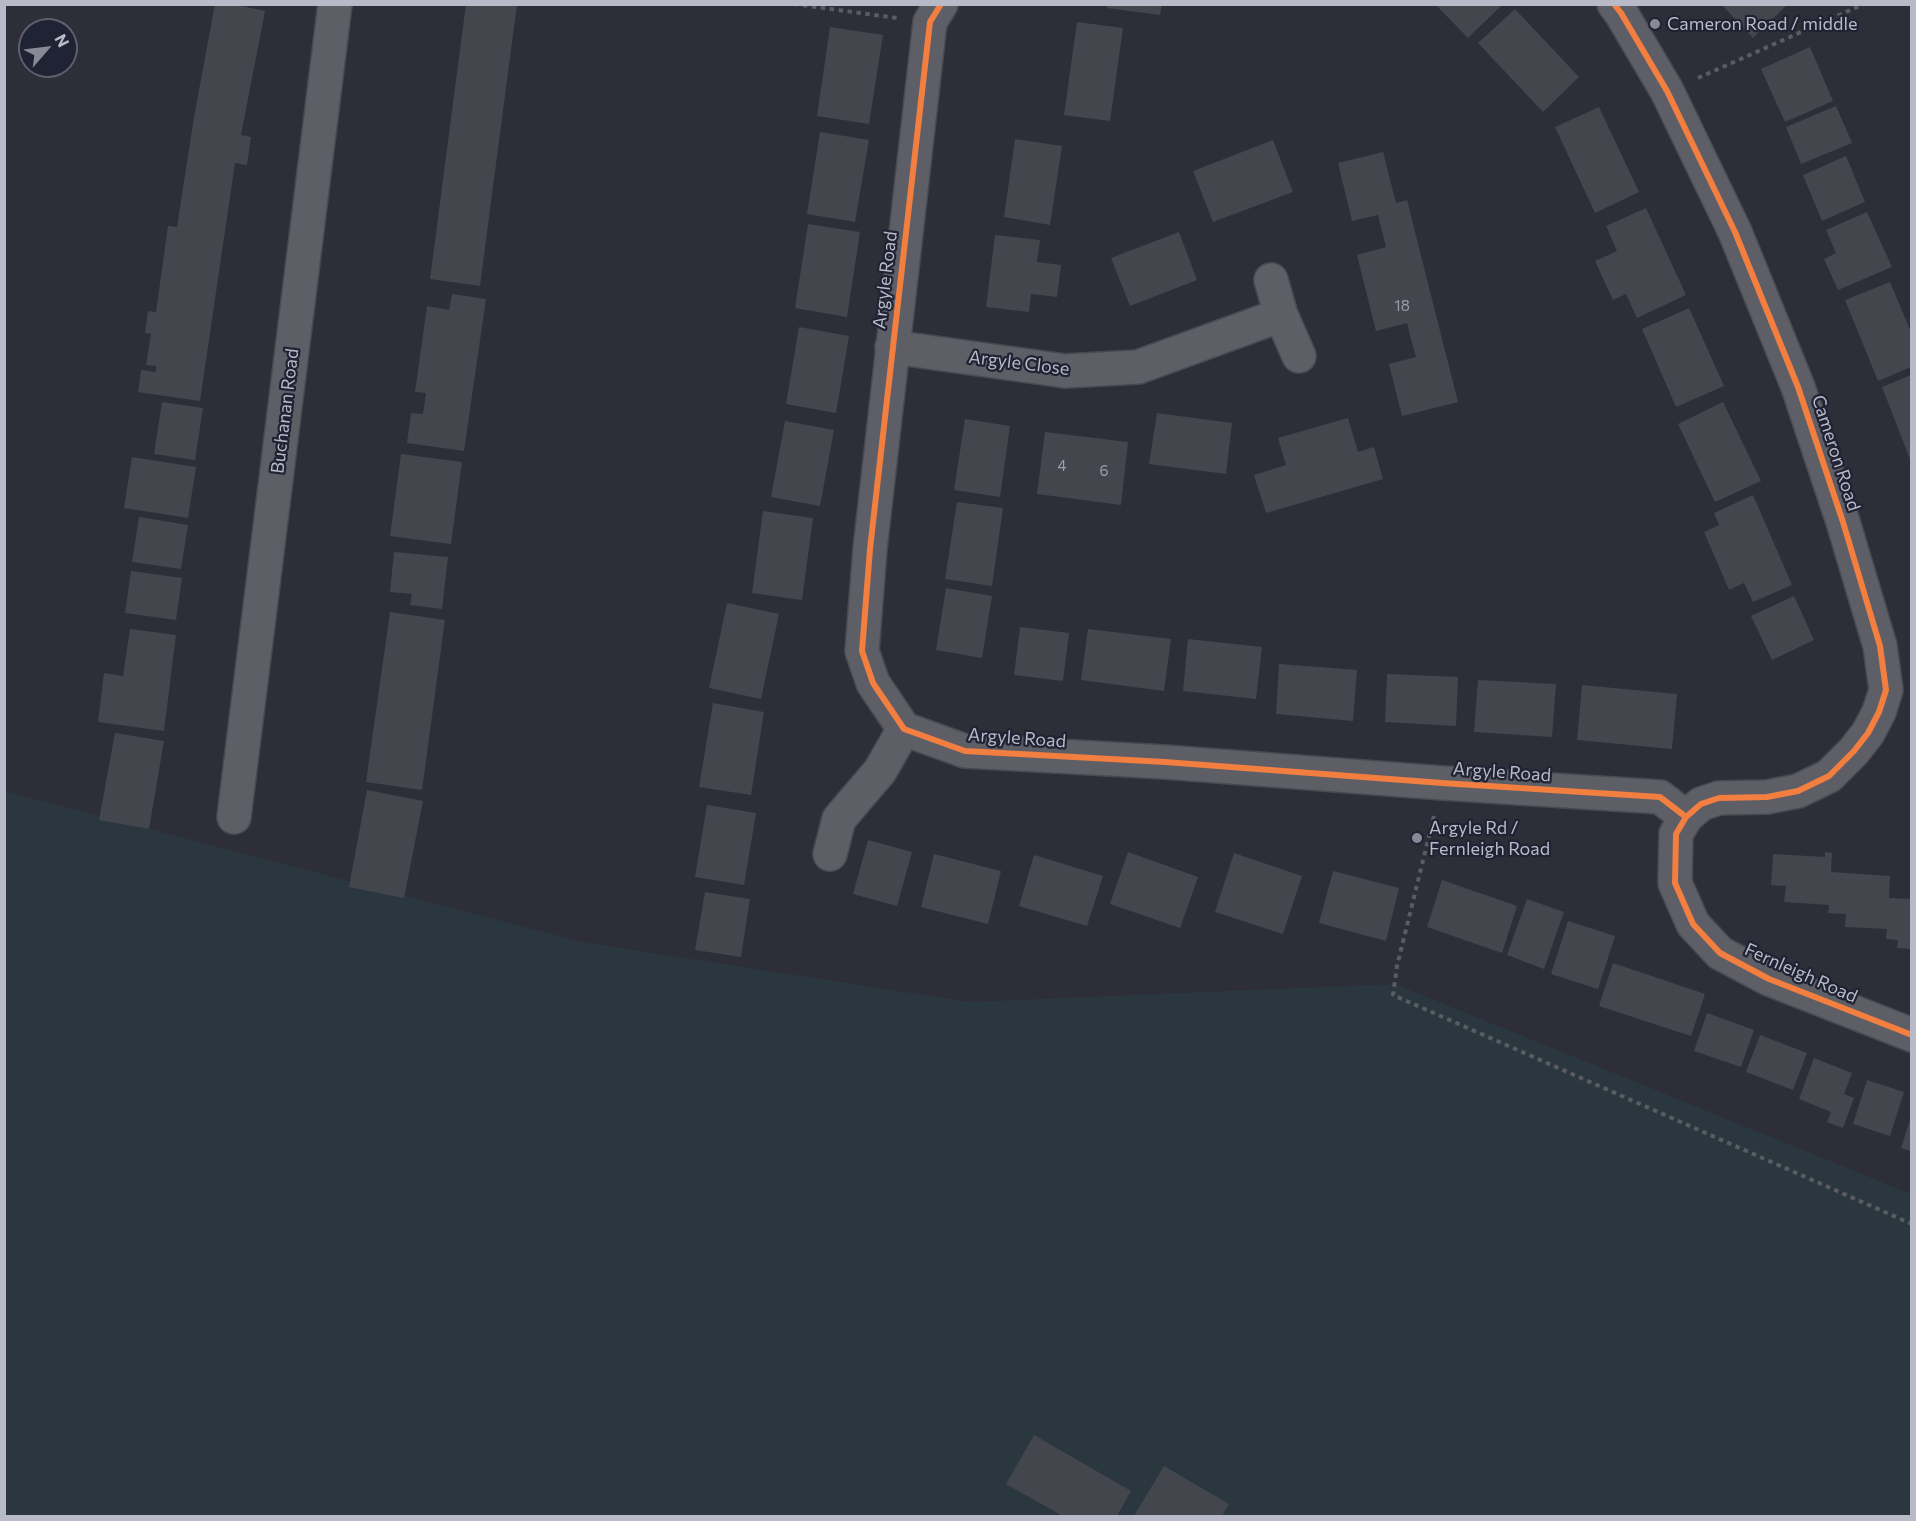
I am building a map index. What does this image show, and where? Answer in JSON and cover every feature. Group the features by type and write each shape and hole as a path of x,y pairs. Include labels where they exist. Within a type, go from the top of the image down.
{"street":[{"name":"Buchanan Road","path":"234,817 335,4"},
{"name":"Cameron Road","path":"1614,4 1667,92 1735,232 1798,387 1843,522 1880,646 1886,690 1880,712 1868,733 1829,776 1798,791 1767,797 1719,798 1701,804 1686,817"},
{"name":"Argyle Road","path":"936,13 892,347 870,549 862,651 873,683 904,729 965,751 1165,762 1660,797 1686,817"},
{"path":"1271,280 1281,315 1299,356"},
{"name":"Argyle Close","path":"892,347 1065,371 1138,367 1281,315"},
{"path":"830,854 828,817 880,771 904,729"},
{"name":"Fernleigh Road","path":"1686,817 1676,834 1675,883 1693,924 1720,953 1769,979 1911,1035"}],"path":[{"path":"794,4 936,13"},
{"path":"1667,92 1864,4"},
{"path":"1442,783 1397,966 1393,995 1911,1224"}],"shaded area":[{"path":"4,791 582,942 969,1002 1395,984 1911,1194 1911,1516 5,1516"}],"building":[{"path":"215,4 232,4 265,11 241,135 251,137 247,165 235,163 200,401 138,392 141,370 156,372 156,366 146,365 151,334 145,333 148,311 156,312 168,226 177,227"},
{"path":"466,4 517,4 480,286 430,279"},
{"path":"1108,4 1162,4 1160,15 1107,8"},
{"path":"1435,4 1503,4 1468,38"},
{"path":"1721,4 1788,4 1753,38"},
{"path":"1515,9 1579,77 1543,112 1478,43"},
{"path":"1077,22 1123,28 1110,121 1064,115"},
{"path":"830,27 883,35 869,124 817,116"},
{"path":"1810,47 1833,101 1785,122 1761,69"},
{"path":"1836,106 1852,143 1801,164 1786,127"},
{"path":"1599,107 1639,192 1595,213 1555,127"},
{"path":"820,132 869,140 855,222 807,214"},
{"path":"1015,139 1062,146 1050,225 1004,217"},
{"path":"1273,140 1293,192 1213,222 1193,171"},
{"path":"1383,152 1396,203 1407,200 1458,402 1402,416 1389,364 1416,357 1407,323 1376,331 1357,255 1386,247 1378,215 1352,221 1338,163"},
{"path":"1846,156 1865,202 1822,221 1803,175"},
{"path":"1646,208 1686,295 1637,318 1626,294 1613,300 1595,261 1617,251 1606,226"},
{"path":"1867,212 1892,267 1838,290 1824,259 1836,253 1826,230"},
{"path":"808,224 860,232 847,317 795,308"},
{"path":"1179,232 1197,280 1130,306 1111,258"},
{"path":"995,235 1040,240 1037,262 1061,265 1057,297 1031,294 1029,312 986,307"},
{"path":"1890,282 1911,332 1911,367 1878,381 1845,300"},
{"path":"452,294 486,299 464,451 407,443 411,413 423,414 426,393 415,392 427,306 449,310"},
{"path":"1689,308 1724,386 1676,407 1642,329"},
{"path":"799,327 849,336 836,413 786,404"},
{"path":"1911,375 1911,462 1882,387"},
{"path":"162,402 203,408 195,460 154,454"},
{"path":"1723,402 1761,481 1715,502 1678,424"},
{"path":"1157,413 1232,423 1226,474 1149,464"},
{"path":"1348,418 1358,452 1374,447 1383,479 1266,513 1254,475 1286,465 1278,438"},
{"path":"965,419 1010,426 1000,497 954,490"},
{"path":"785,421 834,430 820,506 771,497"},
{"path":"1045,432 1128,442 1121,505 1037,494"},
{"path":"401,454 462,462 451,544 390,536"},
{"path":"132,457 196,467 188,518 124,508"},
{"path":"1753,495 1792,585 1753,602 1744,583 1729,590 1704,532 1719,525 1714,513"},
{"path":"957,502 1003,508 992,586 945,579"},
{"path":"763,511 813,518 802,600 752,593"},
{"path":"139,517 188,525 181,569 132,562"},
{"path":"394,552 448,557 442,609 410,605 412,594 390,592"},
{"path":"131,571 182,578 176,620 125,613"},
{"path":"946,588 992,596 982,658 936,650"},
{"path":"1794,596 1814,640 1772,660 1751,616"},
{"path":"727,603 779,614 761,699 709,688"},
{"path":"390,612 445,620 422,790 366,782"},
{"path":"1020,627 1069,633 1063,681 1014,675"},
{"path":"130,629 176,635 164,731 98,722 104,673 123,676"},
{"path":"1088,629 1171,639 1164,691 1081,680"},
{"path":"1188,639 1262,647 1256,699 1183,691"},
{"path":"1279,664 1357,670 1353,721 1276,714"},
{"path":"1387,674 1458,677 1456,726 1385,722"},
{"path":"1478,680 1556,684 1552,737 1474,732"},
{"path":"1582,685 1677,694 1672,749 1577,740"},
{"path":"713,703 764,712 751,795 699,787"},
{"path":"115,733 164,741 149,829 99,820"},
{"path":"367,790 423,801 404,898 349,887"},
{"path":"707,805 756,813 744,885 695,877"},
{"path":"868,840 912,852 897,906 853,894"},
{"path":"1128,852 1198,877 1180,928 1110,904"},
{"path":"1825,852 1832,853 1831,872 1890,876 1889,898 1911,899 1911,949 1897,948 1898,940 1886,939 1887,929 1845,927 1846,914 1828,913 1829,905 1784,902 1786,886 1771,885 1773,854 1825,857"},
{"path":"1234,853 1302,876 1283,934 1215,912"},
{"path":"934,854 1001,871 988,924 921,907"},
{"path":"1034,855 1103,876 1087,926 1019,906"},
{"path":"1333,871 1399,888 1386,941 1319,923"},
{"path":"1442,880 1517,906 1502,953 1427,927"},
{"path":"705,892 750,899 741,957 695,950"},
{"path":"1527,899 1564,912 1544,969 1507,955"},
{"path":"1568,921 1615,936 1598,989 1551,974"},
{"path":"1613,963 1705,994 1691,1036 1599,1006"},
{"path":"1707,1013 1754,1030 1741,1067 1694,1051"},
{"path":"1760,1035 1807,1053 1793,1090 1746,1072"},
{"path":"1814,1058 1852,1073 1844,1094 1854,1098 1843,1128 1827,1122 1831,1112 1799,1099"},
{"path":"1867,1080 1904,1092 1890,1136 1853,1124"},
{"path":"1911,1117 1911,1151 1901,1148"},
{"path":"1034,1435 1131,1491 1117,1516 1063,1516 1006,1484"},
{"path":"1164,1466 1229,1504 1222,1516 1134,1516"}],"cycle path":[{"path":"941,4 930,22 870,549 862,651 873,683 904,729 965,751 1165,762 1660,797 1686,817"},
{"path":"1614,4 1667,91 1735,232 1798,387 1843,522 1880,646 1886,690 1879,712 1868,733 1829,776 1798,791 1767,797 1719,798 1701,804 1686,817 1676,834 1675,883 1693,924 1720,953 1769,979 1912,1035"}],"place":[{"name":"Cameron Road / middle","path":"1655,24"},
{"name":"Argyle Rd / Fernleigh Road","path":"1417,838"}]}
